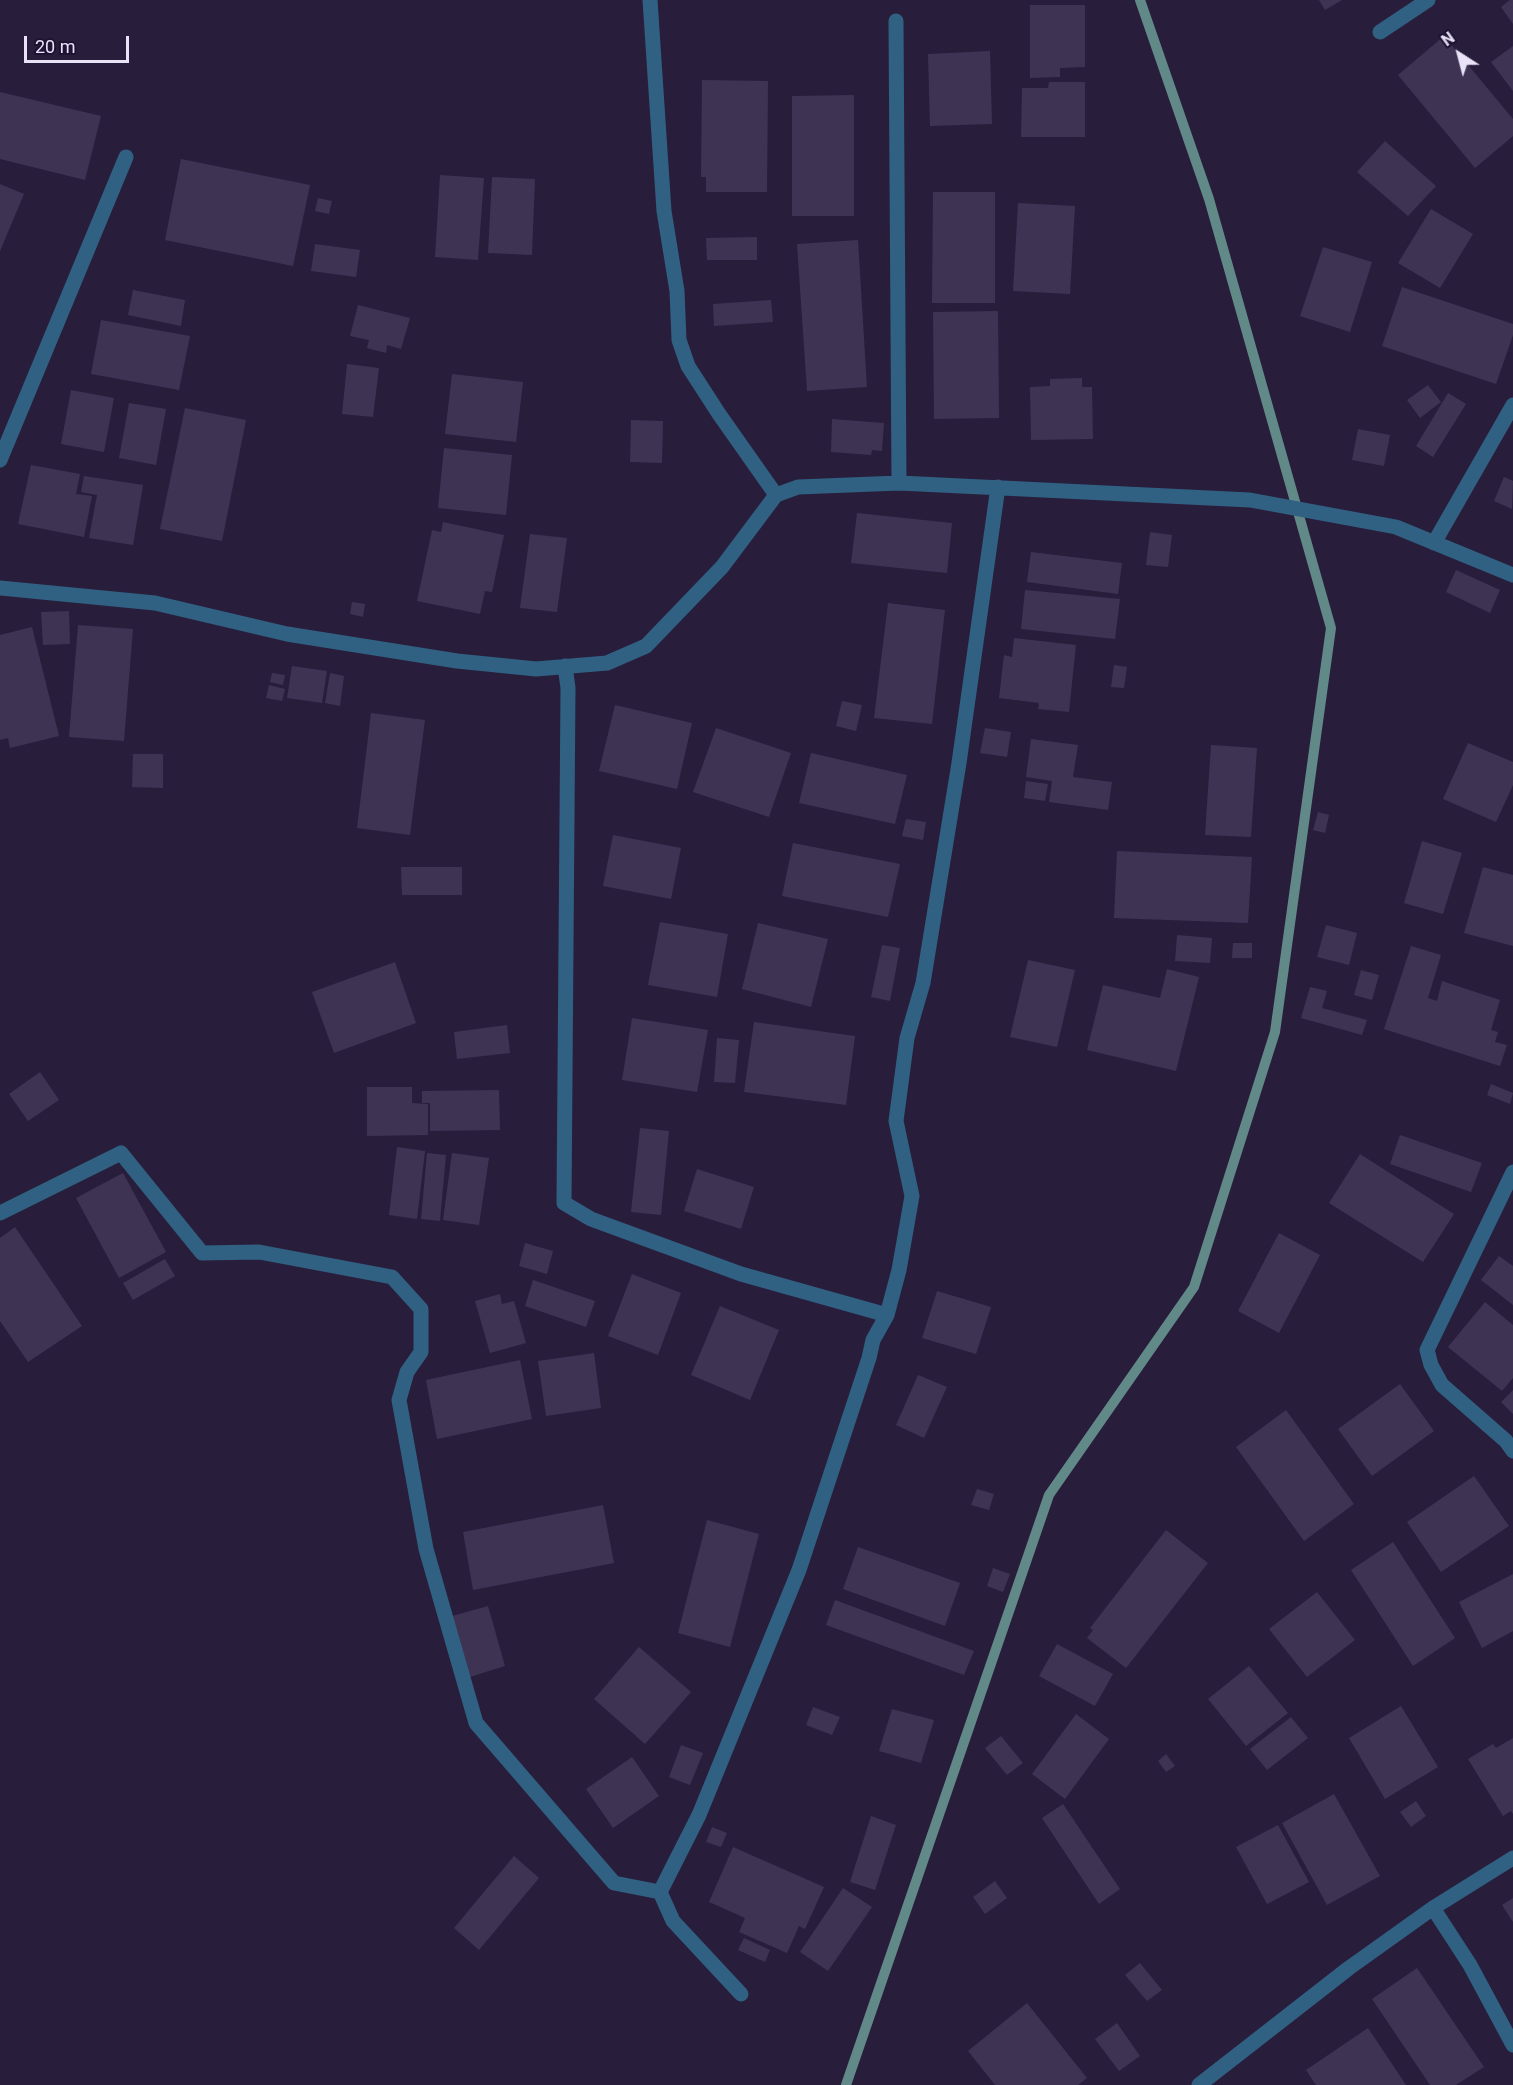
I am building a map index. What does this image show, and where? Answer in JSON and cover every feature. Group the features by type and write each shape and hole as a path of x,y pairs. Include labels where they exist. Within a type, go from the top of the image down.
{"street":[{"path":"650,0 664,211 677,291 679,340 688,366 718,414 776,495"},
{"path":"1380,32 1428,0"},
{"path":"896,21 899,483"},
{"path":"0,459 126,157"},
{"path":"1434,543 1513,405"},
{"path":"0,588 155,603 287,634 457,661 536,669 607,663 646,646 722,567 776,495 798,487 899,483 1250,500 1396,527 1513,575"},
{"path":"660,1892 699,1815 799,1569 873,1340 887,1315 899,1270 912,1196 896,1122 908,1038 923,983 959,763 998,487"},
{"path":"565,666 568,688 564,1203 591,1219 741,1274 887,1315"},
{"path":"0,1213 121,1153 202,1253 259,1252 392,1277 422,1309 422,1352 407,1372 399,1401 426,1549 476,1724 614,1883 660,1892"},
{"path":"1513,1172 1427,1350 1431,1365 1442,1385 1506,1441 1513,1451"},
{"path":"1199,2085 1349,1968 1433,1908 1513,1858"},
{"path":"660,1892 673,1921 741,1994"},
{"path":"1433,1908 1470,1965 1513,2045"}],"building":[{"path":"1319,0 1342,0 1325,10"},
{"path":"1513,0 1513,24 1501,7"},
{"path":"1030,5 1085,5 1085,67 1060,68 1060,77 1030,78"},
{"path":"1444,36 1513,119 1513,136 1475,168 1398,75"},
{"path":"1513,46 1513,91 1491,62"},
{"path":"990,51 992,124 930,126 928,54"},
{"path":"702,80 768,81 767,192 706,192 706,177 701,177"},
{"path":"1049,82 1085,82 1085,137 1021,137 1022,88 1048,88"},
{"path":"0,92 101,116 85,180 0,159"},
{"path":"854,95 854,216 792,216 792,96"},
{"path":"1385,141 1436,186 1408,216 1357,172"},
{"path":"181,159 310,185 293,266 165,240"},
{"path":"440,175 484,178 478,260 435,257"},
{"path":"492,177 535,179 532,255 488,253"},
{"path":"0,184 24,194 0,251"},
{"path":"933,192 995,192 995,303 932,303"},
{"path":"318,198 332,201 329,214 315,211"},
{"path":"1018,203 1075,206 1070,294 1013,291"},
{"path":"1431,209 1473,234 1440,288 1398,263"},
{"path":"757,237 757,260 707,260 706,238"},
{"path":"858,240 867,387 807,391 797,244"},
{"path":"315,244 360,250 356,277 311,271"},
{"path":"1323,247 1372,262 1350,332 1300,316"},
{"path":"1402,287 1513,324 1513,335 1496,384 1382,346"},
{"path":"133,290 185,300 181,326 128,315"},
{"path":"771,300 773,322 714,326 713,304"},
{"path":"358,305 410,318 401,349 387,345 386,353 367,348 369,340 350,336"},
{"path":"998,311 999,418 934,419 933,312"},
{"path":"101,320 190,336 179,390 91,374"},
{"path":"347,364 379,368 373,417 342,414"},
{"path":"452,374 523,382 516,442 445,434"},
{"path":"1082,378 1082,387 1092,387 1093,439 1031,440 1030,387 1050,386 1050,379"},
{"path":"1428,385 1441,402 1420,418 1407,400"},
{"path":"71,390 114,398 104,452 61,444"},
{"path":"1448,393 1466,404 1433,457 1416,446"},
{"path":"129,403 166,409 156,465 119,458"},
{"path":"185,408 246,420 222,541 160,529"},
{"path":"832,419 884,423 882,451 872,450 871,455 831,452"},
{"path":"631,420 663,421 662,463 630,462"},
{"path":"1358,429 1390,435 1384,466 1352,460"},
{"path":"444,448 512,455 506,515 438,508"},
{"path":"31,465 80,474 76,494 92,496 84,537 18,524"},
{"path":"84,476 143,485 133,545 89,538 97,495 81,492"},
{"path":"1504,477 1513,481 1512,509 1494,501"},
{"path":"857,513 952,523 947,573 851,563"},
{"path":"443,522 504,535 492,592 485,591 480,614 417,601 432,530 441,532"},
{"path":"1150,532 1172,535 1168,567 1146,565"},
{"path":"530,534 567,538 557,612 520,608"},
{"path":"1031,552 1122,563 1118,594 1027,582"},
{"path":"1456,570 1500,590 1490,613 1446,592"},
{"path":"1025,590 1120,599 1115,639 1021,629"},
{"path":"352,602 365,604 363,617 350,614"},
{"path":"888,603 945,610 932,724 874,718"},
{"path":"69,611 70,644 43,645 41,612"},
{"path":"78,625 133,629 124,741 69,737"},
{"path":"32,627 59,736 10,748 8,738 0,740 0,635"},
{"path":"1014,638 1076,645 1069,712 1038,709 1039,703 999,698 1004,655 1012,657"},
{"path":"1114,665 1127,667 1124,688 1111,687"},
{"path":"292,666 327,671 322,703 287,698"},
{"path":"272,673 285,675 283,685 270,682"},
{"path":"330,673 344,676 340,706 325,703"},
{"path":"269,685 285,689 282,701 266,698"},
{"path":"842,701 862,705 856,731 836,726"},
{"path":"615,705 692,723 677,789 599,771"},
{"path":"371,713 425,720 410,835 357,828"},
{"path":"716,728 791,753 769,817 693,792"},
{"path":"985,728 1011,732 1007,757 980,753"},
{"path":"1031,739 1078,745 1073,777 1112,782 1108,810 1049,802 1052,781 1026,777"},
{"path":"1468,743 1513,762 1513,785 1496,822 1443,799"},
{"path":"1211,745 1257,748 1251,837 1205,835"},
{"path":"811,753 907,775 895,824 799,803"},
{"path":"133,754 163,754 163,788 132,787"},
{"path":"1026,781 1048,784 1045,801 1024,798"},
{"path":"1318,812 1329,815 1325,833 1313,830"},
{"path":"906,819 926,822 923,840 902,836"},
{"path":"613,835 681,848 671,899 603,886"},
{"path":"1422,841 1462,853 1443,914 1404,903"},
{"path":"793,843 900,864 888,917 782,896"},
{"path":"1117,851 1252,857 1248,923 1114,918"},
{"path":"401,867 462,867 462,895 402,895"},
{"path":"1483,867 1513,875 1513,946 1464,933"},
{"path":"660,922 728,934 717,997 648,985"},
{"path":"758,923 828,939 811,1007 742,989"},
{"path":"1326,925 1357,933 1349,965 1317,957"},
{"path":"1177,935 1212,938 1210,963 1175,961"},
{"path":"1233,943 1252,943 1252,958 1232,958"},
{"path":"882,945 900,948 890,1001 871,997"},
{"path":"1411,946 1441,955 1428,998 1437,1001 1442,981 1500,1000 1491,1030 1498,1032 1495,1042 1507,1045 1500,1066 1384,1029"},
{"path":"1028,960 1075,970 1057,1047 1010,1037"},
{"path":"395,962 416,1023 334,1053 312,992"},
{"path":"1167,969 1199,977 1176,1071 1087,1050 1103,985 1160,998"},
{"path":"1361,970 1379,975 1372,1000 1354,995"},
{"path":"1310,987 1327,991 1322,1008 1367,1020 1362,1035 1301,1018"},
{"path":"632,1018 708,1030 697,1092 622,1080"},
{"path":"754,1022 855,1036 846,1105 744,1092"},
{"path":"507,1025 510,1053 457,1059 454,1032"},
{"path":"717,1038 739,1040 735,1083 714,1082"},
{"path":"40,1072 59,1100 28,1121 9,1094"},
{"path":"1491,1084 1513,1093 1510,1104 1487,1095"},
{"path":"367,1087 412,1087 412,1103 428,1104 428,1135 367,1136"},
{"path":"499,1090 500,1130 430,1131 430,1103 422,1103 422,1091"},
{"path":"640,1128 669,1131 661,1215 631,1212"},
{"path":"1400,1135 1482,1163 1471,1192 1390,1164"},
{"path":"397,1147 425,1151 417,1219 389,1215"},
{"path":"427,1153 446,1155 440,1221 421,1219"},
{"path":"452,1153 489,1158 479,1225 443,1220"},
{"path":"1360,1154 1454,1214 1423,1262 1329,1203"},
{"path":"697,1169 754,1187 741,1229 684,1211"},
{"path":"123,1173 166,1252 119,1278 76,1198"},
{"path":"15,1227 82,1326 28,1362 0,1321 0,1238"},
{"path":"1279,1233 1320,1255 1279,1333 1238,1311"},
{"path":"525,1243 553,1251 547,1274 519,1266"},
{"path":"1499,1256 1513,1266 1513,1305 1481,1280"},
{"path":"165,1259 175,1276 133,1300 123,1283"},
{"path":"632,1274 681,1293 658,1355 608,1336"},
{"path":"533,1280 595,1301 586,1327 525,1306"},
{"path":"937,1291 991,1307 976,1354 922,1338"},
{"path":"500,1294 502,1304 514,1301 526,1343 490,1353 475,1301"},
{"path":"1485,1302 1513,1325 1513,1378 1502,1391 1448,1347"},
{"path":"720,1306 779,1330 750,1400 691,1375"},
{"path":"594,1353 601,1408 546,1416 538,1361"},
{"path":"520,1360 532,1419 437,1439 426,1380"},
{"path":"918,1375 947,1387 924,1438 896,1425"},
{"path":"1400,1384 1434,1431 1372,1476 1338,1429"},
{"path":"1513,1390 1513,1414 1501,1402"},
{"path":"1286,1410 1354,1504 1304,1541 1236,1447"},
{"path":"1474,1476 1509,1526 1441,1572 1407,1522"},
{"path":"977,1489 994,1494 989,1510 971,1505"},
{"path":"603,1505 614,1563 473,1590 463,1532"},
{"path":"707,1520 759,1534 730,1647 678,1633"},
{"path":"1166,1530 1208,1563 1126,1668 1087,1638 1093,1630 1090,1628"},
{"path":"1393,1542 1455,1638 1413,1666 1351,1570"},
{"path":"858,1547 960,1583 945,1626 843,1589"},
{"path":"993,1568 1010,1574 1003,1592 987,1586"},
{"path":"1513,1574 1513,1631 1482,1648 1459,1602"},
{"path":"1317,1592 1355,1640 1307,1677 1269,1629"},
{"path":"835,1600 974,1651 964,1675 826,1625"},
{"path":"488,1606 505,1666 470,1677 452,1616"},
{"path":"1057,1644 1113,1674 1095,1706 1039,1676"},
{"path":"639,1647 691,1692 645,1744 594,1699"},
{"path":"1249,1666 1288,1713 1246,1746 1208,1699"},
{"path":"1401,1706 1438,1767 1385,1799 1349,1738"},
{"path":"813,1707 840,1717 832,1735 806,1725"},
{"path":"892,1709 934,1720 921,1763 879,1751"},
{"path":"1076,1714 1109,1739 1065,1799 1032,1774"},
{"path":"1291,1717 1308,1738 1267,1770 1250,1749"},
{"path":"1001,1736 1023,1763 1007,1775 985,1748"},
{"path":"1513,1738 1513,1814 1511,1811 1503,1816 1468,1759 1493,1744 1496,1748"},
{"path":"681,1745 703,1753 690,1785 669,1777"},
{"path":"1166,1754 1175,1766 1166,1772 1158,1761"},
{"path":"632,1757 659,1796 613,1828 586,1789"},
{"path":"1334,1794 1380,1876 1327,1905 1282,1823"},
{"path":"1416,1801 1426,1816 1411,1827 1400,1812"},
{"path":"1063,1804 1120,1889 1099,1904 1042,1818"},
{"path":"871,1816 896,1825 875,1890 850,1882"},
{"path":"1278,1825 1309,1882 1267,1904 1236,1847"},
{"path":"712,1827 727,1833 721,1847 706,1842"},
{"path":"733,1847 824,1887 805,1929 799,1926 787,1953 739,1932 745,1918 709,1902"},
{"path":"514,1856 539,1878 479,1950 454,1928"},
{"path":"995,1881 1007,1898 985,1914 973,1897"},
{"path":"843,1888 872,1907 828,1971 800,1952"},
{"path":"1513,1898 1513,1922 1502,1905"},
{"path":"744,1938 770,1950 765,1962 738,1950"},
{"path":"1140,1963 1162,1990 1147,2001 1125,1975"},
{"path":"1417,1968 1484,2067 1456,2085 1430,2085 1372,1999"},
{"path":"1027,2003 1087,2078 1078,2085 995,2085 968,2051"},
{"path":"1117,2023 1140,2056 1119,2071 1095,2039"},
{"path":"1368,2028 1406,2085 1316,2085 1306,2070"}],"waterway":[{"path":"846,2085 1049,1495 1194,1287 1275,1032 1331,628 1209,199 1140,0"}]}
